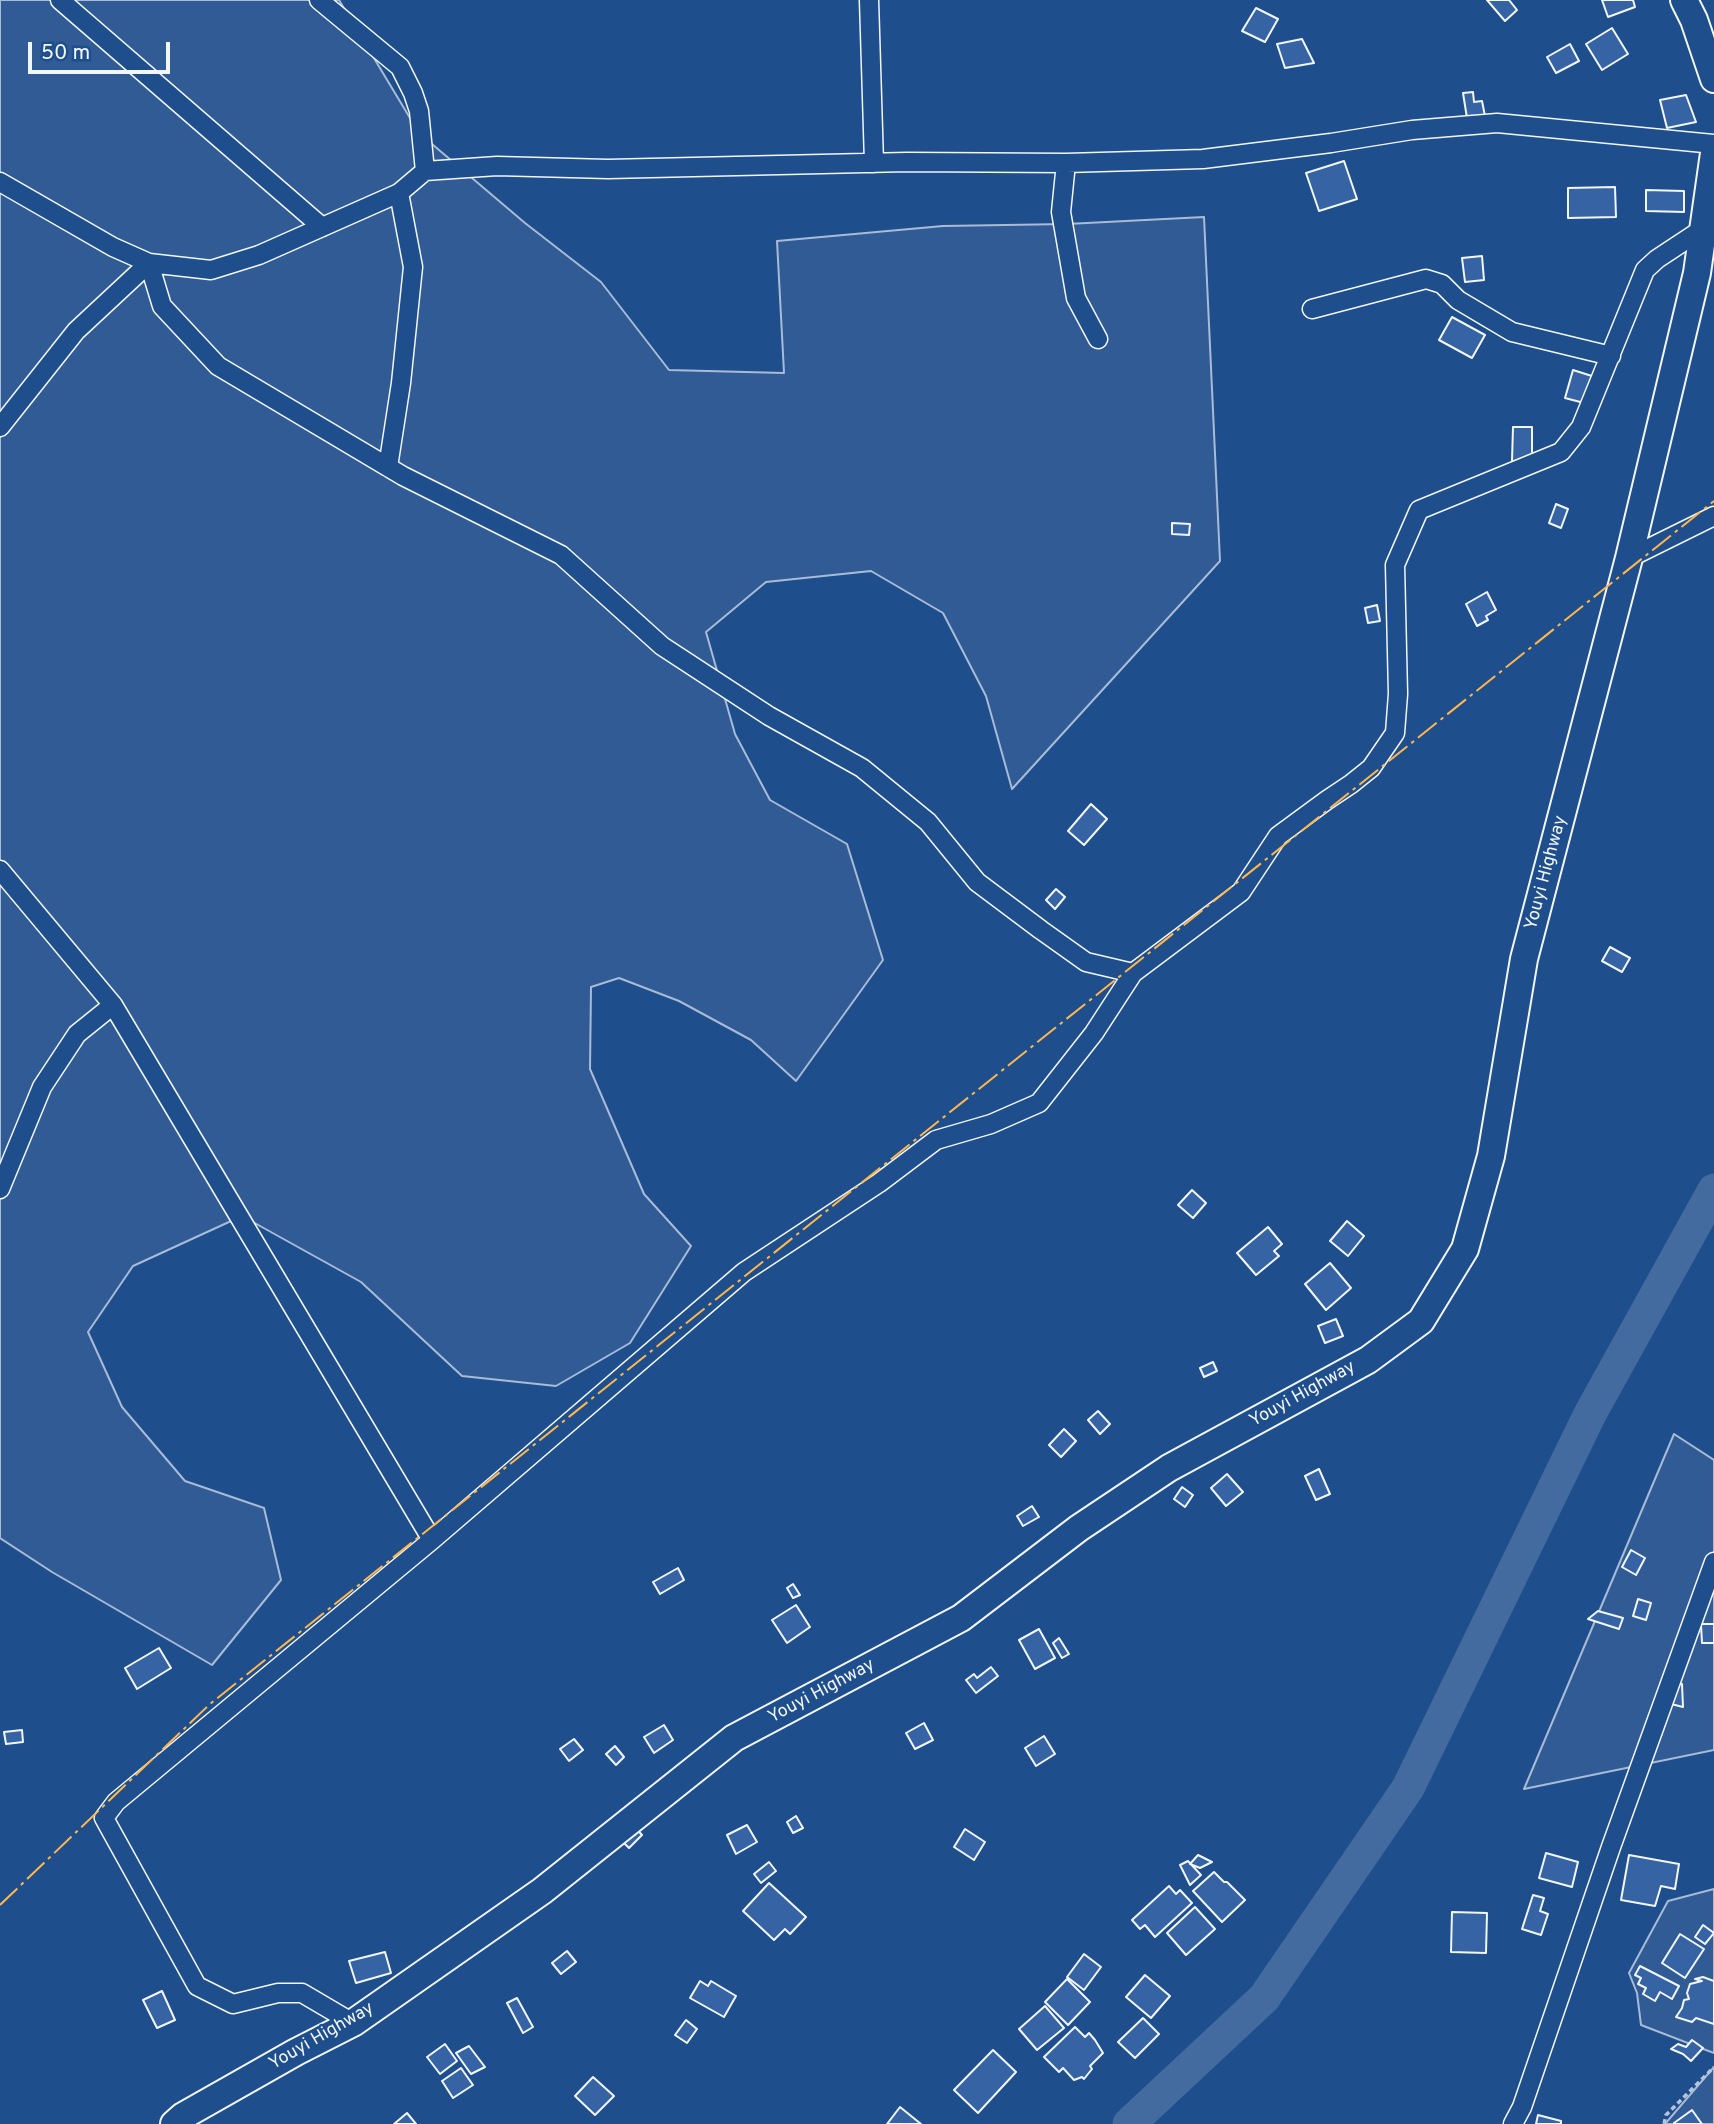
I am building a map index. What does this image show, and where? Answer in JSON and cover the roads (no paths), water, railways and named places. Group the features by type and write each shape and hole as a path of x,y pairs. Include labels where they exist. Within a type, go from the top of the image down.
{"main road":[{"path":"1684,0 1694,20 1714,79"},
{"name":"Youyi Highway","path":"173,2124 296,2052 353,2023 542,1891 734,1738 961,1618 1079,1528 1169,1468 1368,1360 1421,1321 1465,1249 1491,1156 1524,960 1629,558 1697,274 1714,153"}],"street":[{"path":"60,0 322,227"},
{"path":"319,0 400,67 414,93 419,111 425,171"},
{"path":"869,0 874,163"},
{"path":"0,182 113,247 149,263 211,270 259,255 399,194 425,171 497,166 608,169 1203,159 1412,130 1497,123 1714,144"},
{"path":"1066,163 1061,212 1073,286 1076,298 1098,338"},
{"path":"388,467 401,383 413,267 399,194"},
{"path":"353,2023 302,1993 278,1993 233,2004 197,1986 104,1818 117,1802 432,1540 744,1272 879,1183 936,1140 991,1124 1039,1103 1094,1033 1133,973 1241,892 1278,836 1371,768 1395,733 1398,694 1395,565 1419,510 1561,452 1581,427 1645,270 1657,258 1704,228"},
{"path":"0,427 76,331 149,263"},
{"path":"149,263 162,306 218,366 388,467 561,555 663,646 769,716 862,768 929,822 976,882 1041,930 1086,962 1133,973"},
{"path":"1311,309 1426,279 1442,284 1458,300 1512,332 1611,356"},
{"path":"1629,558 1714,516"},
{"path":"0,870 113,1005 432,1540"},
{"path":"0,1189 42,1087 77,1034 113,1005"},
{"path":"1513,2124 1522,2107 1611,1847 1714,1562"}],"waterway":[{"path":"1129,2124 1264,1998 1408,1788 1590,1414 1714,1190"}]}
